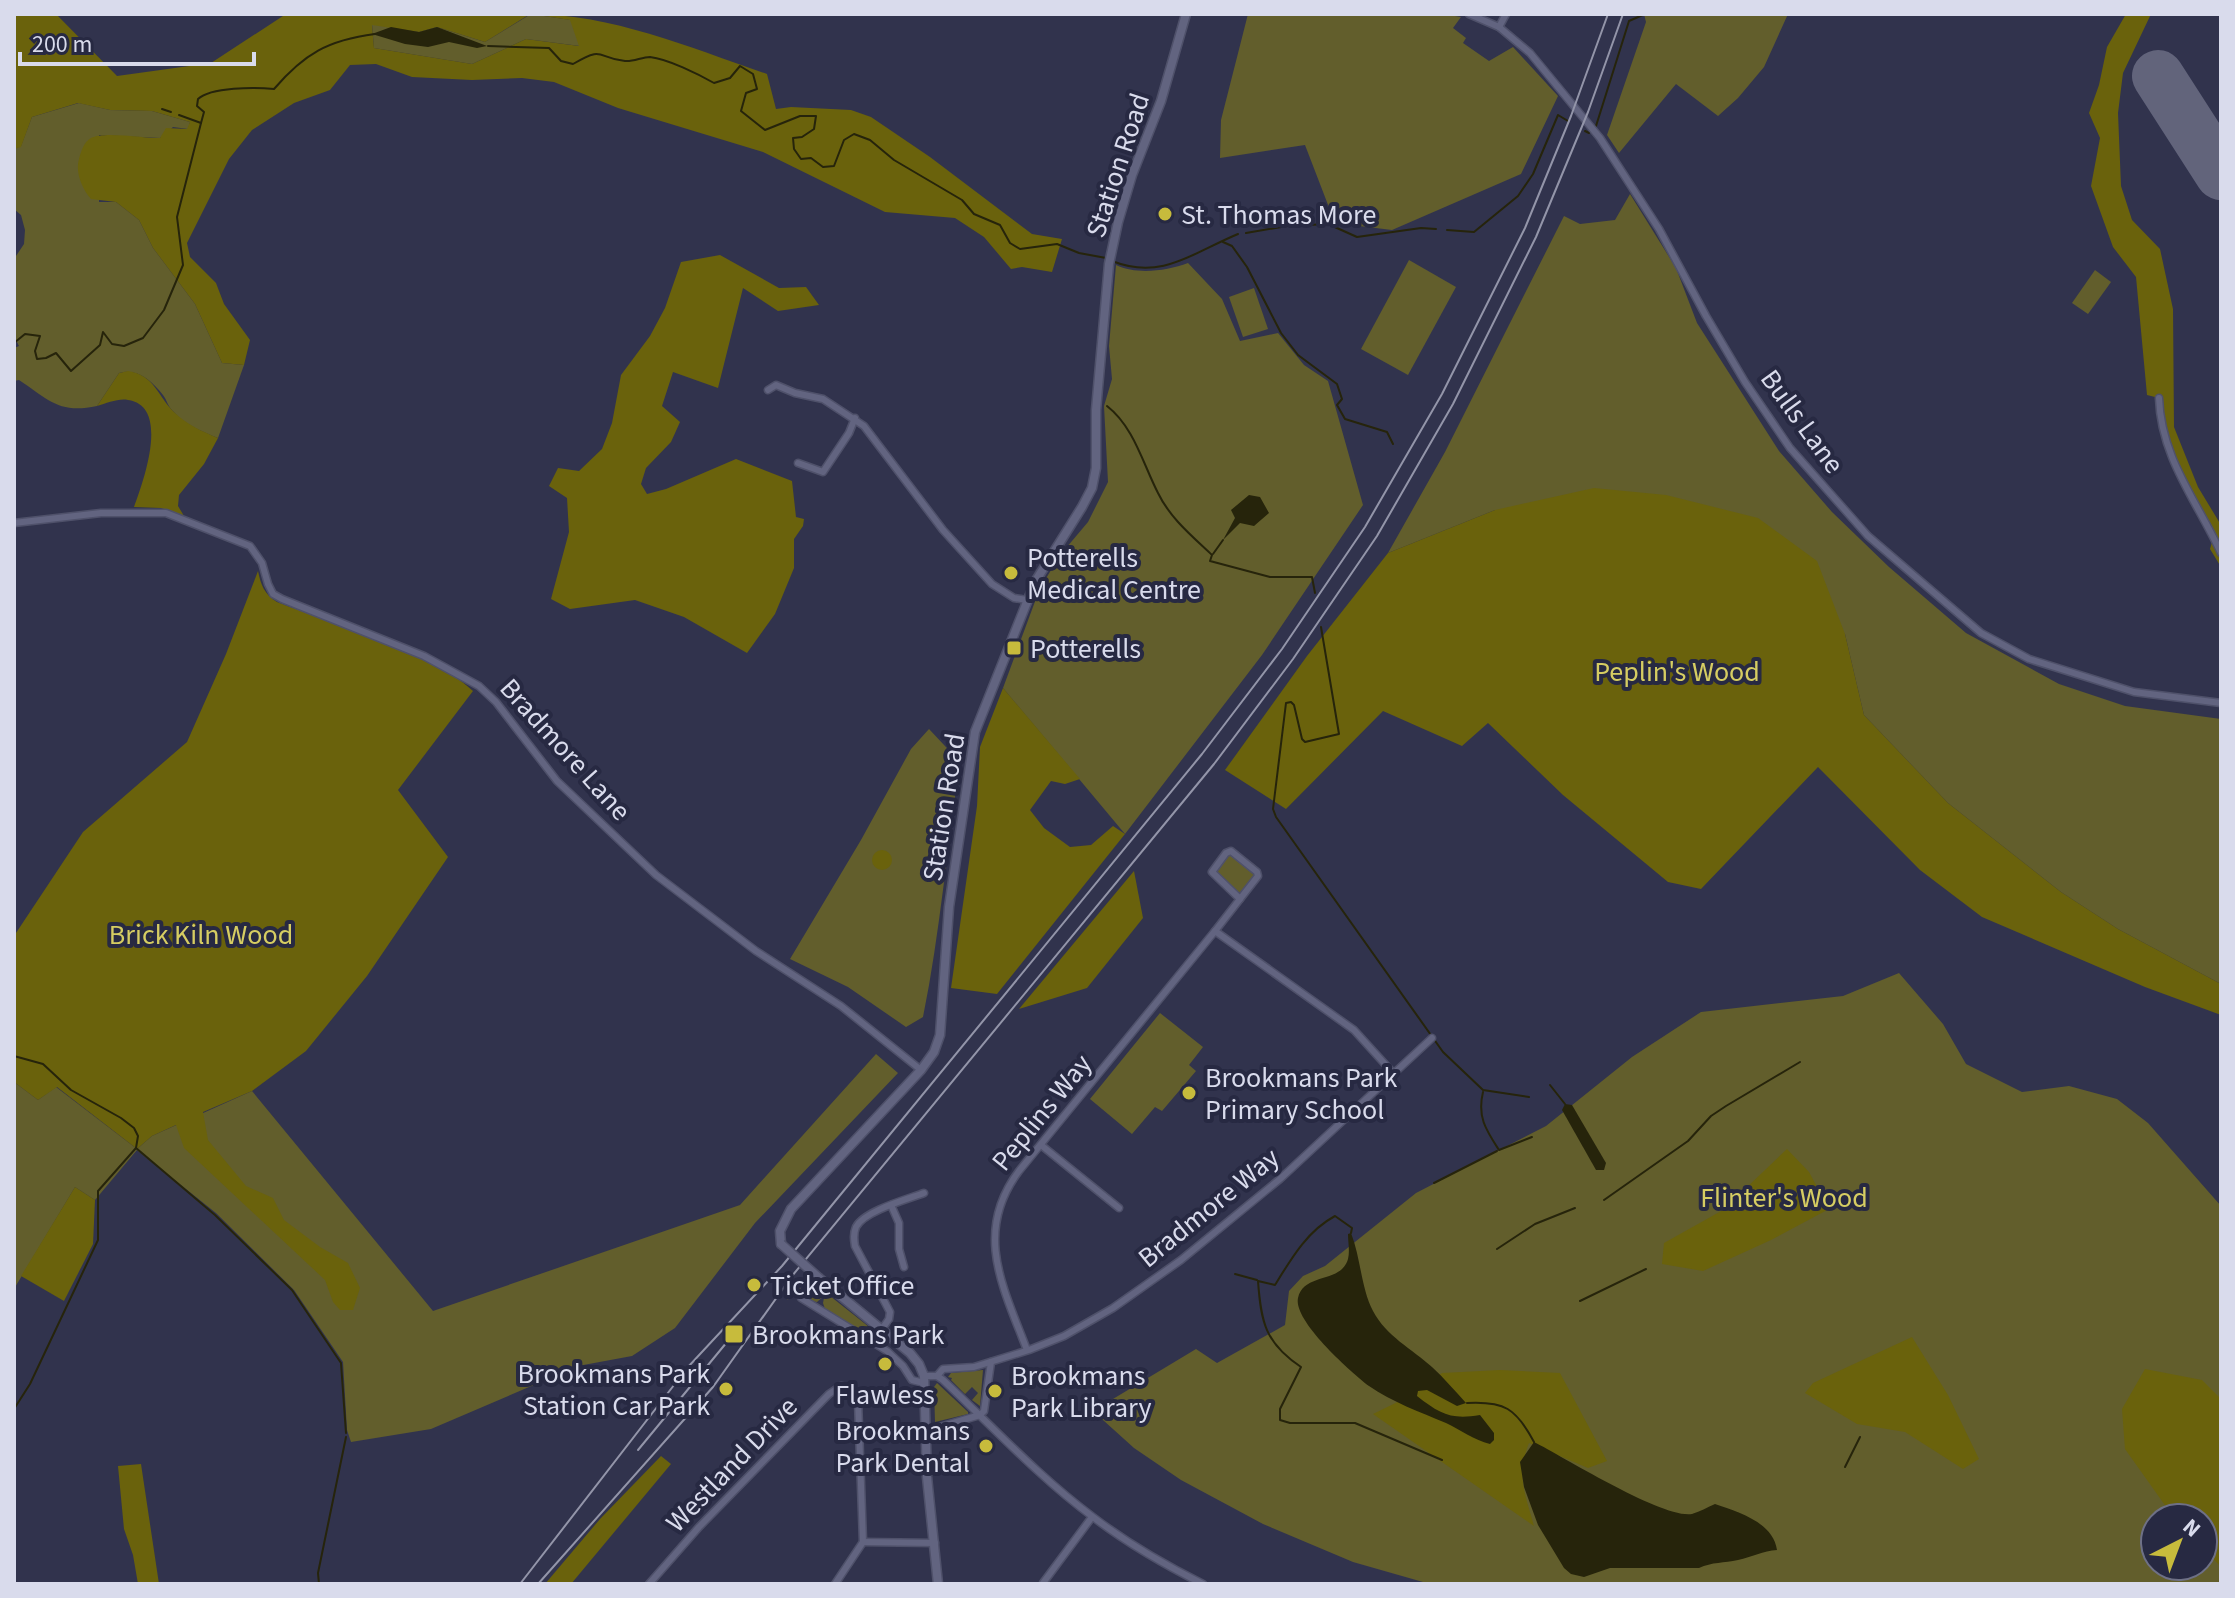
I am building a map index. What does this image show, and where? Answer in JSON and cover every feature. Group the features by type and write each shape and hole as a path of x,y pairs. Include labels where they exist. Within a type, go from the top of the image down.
{"street":[{"name":"Station Road","path":"924,1380 915,1358 781,1244 780,1231 791,1209 921,1070 934,1052 940,1035 949,907 975,732 1027,600 1092,488 1096,468 1096,410 1110,261 1132,175 1161,101 1186,14"},
{"name":"Bulls Lane","path":"1469,14 1499,27 1539,63 1600,138 1659,229 1706,316 1753,393 1790,448 1860,528 1981,633 2029,659 2134,692 2221,703"},
{"path":"1499,27 1506,14"},
{"path":"768,390 776,385 823,399 855,418 943,530 992,584 1014,598 1027,600"},
{"path":"2159,398 2160,425 2179,475 2221,553"},
{"path":"798,463 823,472 849,433 855,418"},
{"name":"Bradmore Lane","path":"14,523 101,513 166,513 250,546 262,563 273,594 282,599 424,656 469,678 496,702 557,781 656,875 756,951 841,1006 921,1070"},
{"name":"Peplins Way","path":"1027,1350 996,1266 996,1219 1005,1191 1215,931 1258,876 1231,851 1212,872 1240,899"},
{"path":"1215,931 1359,1034 1394,1074"},
{"name":"Bradmore Way","path":"924,1380 937,1376 943,1369 991,1362 1027,1350 1089,1323 1181,1260 1280,1179 1432,1038"},
{"path":"1041,1145 1119,1208"},
{"path":"882,1329 890,1312 855,1246 854,1235 861,1221 891,1205 924,1193"},
{"path":"891,1205 899,1223 899,1249 904,1267"},
{"path":"801,1298 887,1351 912,1380 924,1380 927,1477 938,1584"},
{"path":"887,1351 895,1341"},
{"path":"926,1431 980,1415 984,1411 991,1362"},
{"path":"937,1376 1092,1517 1134,1546 1203,1584"},
{"name":"Westland Drive","path":"649,1584 699,1527 831,1392 841,1386 852,1388 858,1400 863,1542"},
{"path":"1043,1583 1092,1517"},
{"path":"835,1584 863,1542 935,1543"}],"green space":[{"path":"14,14 56,14 117,76 211,63 286,14 530,14 485,42 437,27 419,32 372,25 374,48 472,64 526,39 579,46 570,20 531,14 621,26 767,74 776,109 851,110 871,117 1032,234 1062,239 1052,272 1022,267 1011,269 984,237 955,218 885,212 763,152 618,108 554,82 522,78 472,80 412,77 376,64 350,65 330,90 294,103 252,130 229,159 187,243 190,257 216,283 224,304 250,340 244,365 222,363 195,304 153,248 139,220 116,202 91,199 82,185 78,169 82,150 91,138 114,135 160,138 166,128 187,129 190,122 152,111 110,110 78,103 32,117 21,147 14,149"},
{"path":"531,14 571,20 580,46 526,39 472,64 374,48 372,24 419,32 437,27 485,42"},
{"path":"1248,14 1443,14 1461,17 1453,28 1466,38 1463,43 1489,61 1513,47 1558,96 1521,174 1392,230 1335,223 1305,145 1220,158 1221,120"},
{"path":"1644,14 1788,14 1764,67 1718,116 1676,84 1619,153 1607,135 1646,22"},
{"path":"2126,14 2151,14 2123,73 2118,113 2121,186 2132,220 2160,249 2173,309 2174,427 2198,487 2221,525 2221,567 2210,549 2214,535 2172,454 2159,398 2147,395 2136,277 2113,247 2091,186 2100,138 2089,113 2107,47"},
{"path":"79,103 110,110 152,111 190,122 188,129 173,127 160,138 99,135 99,202 116,202 139,220 153,248 195,304 222,363 244,365 218,438 183,420 154,385 132,372 119,373 97,406 84,408 55,404 19,380 14,381 14,348 19,346 14,340 14,259 24,244 25,230 21,215 14,209 14,149 21,146 32,117"},
{"path":"1630,194 1676,268 1697,323 1779,451 1832,512 1889,567 1966,633 2059,684 2125,706 2221,719 2221,984 2118,929 2061,892 1948,803 1864,715 1845,634 1495,510 1388,553 1445,452 1564,216 1580,224 1615,220"},
{"path":"720,255 779,288 806,287 819,305 778,311 743,288 718,388 673,372 662,406 680,422 671,442 646,468 641,484 647,494 666,489 736,459 792,481 796,517 804,519 794,539 794,568 775,614 747,653 684,617 635,600 570,609 551,599 569,532 567,498 549,486 558,468 579,471 602,449 612,423 621,375 650,336 665,308 681,262"},
{"path":"1409,260 1456,287 1408,375 1361,349"},
{"path":"1188,263 1222,299 1240,341 1278,333 1304,365 1328,381 1363,505 1262,655 1125,834 1003,688 1040,588 1061,554 1088,522 1108,482 1104,406 1112,379 1109,346 1116,265 1152,271"},
{"path":"2095,270 2111,282 2088,314 2072,303"},
{"path":"1254,288 1268,329 1243,337 1229,297"},
{"path":"128,371 150,382 184,421 218,438 204,464 179,495 178,506 184,516 161,508 134,507 150,446 148,416 141,405 128,400 97,406 119,373"},
{"name":"Peplin's Wood","path":"1594,488 1666,495 1758,518 1817,561 1845,634 1864,715 1948,803 2061,892 2118,929 2221,984 2221,1015 2145,987 1982,917 1920,870 1818,767 1701,889 1668,882 1563,795 1488,723 1462,746 1383,711 1286,809 1225,770 1307,656 1388,553 1495,510"},
{"name":"Brick Kiln Wood","path":"258,571 264,589 277,602 407,651 455,676 473,691 398,790 448,857 367,976 306,1051 252,1091 203,1112 208,1140 246,1186 273,1198 284,1220 348,1263 360,1288 353,1310 340,1310 333,1302 325,1280 184,1148 176,1125 152,1136 137,1149 57,1087 38,1100 14,1082 14,936 83,832 187,742"},
{"path":"1003,688 1080,779 1065,784 1051,781 1030,810 1044,828 1070,847 1091,845 1113,826 1125,834 997,994 951,988 977,806 980,747"},
{"path":"929,729 960,762 923,1017 906,1027 848,987 790,959 911,749"},
{"path":"882,850 889,853 892,860 889,867 882,870 875,867 872,860 875,853"},
{"path":"1230,853 1254,874 1241,892 1237,892 1215,871"},
{"path":"1134,871 1143,918 1087,988 1019,1009"},
{"path":"1899,973 1943,1024 1966,1064 2022,1092 2069,1086 2117,1099 2148,1123 2221,1206 2221,1584 1430,1584 1353,1562 1263,1524 1181,1480 1134,1448 1093,1411 1196,1349 1217,1363 1285,1325 1289,1291 1303,1276 1325,1266 1416,1193 1546,1126 1632,1057 1701,1012 1843,996"},
{"path":"1160,1013 1203,1047 1189,1065 1196,1071 1162,1111 1155,1107 1132,1134 1090,1099"},
{"path":"876,1054 898,1073 755,1223 675,1328 632,1356 578,1366 431,1429 351,1442 347,1430 343,1362 294,1290 216,1213 137,1150 95,1200 75,1187 14,1289 14,1082 38,1100 56,1087 137,1149 152,1136 252,1091 433,1311 740,1205"},
{"name":"Flinter's Wood","path":"1787,1149 1809,1172 1829,1209 1703,1271 1662,1264 1664,1243 1723,1210"},
{"path":"75,1187 95,1200 93,1244 64,1301 21,1276"},
{"path":"796,1285 811,1297 818,1288 825,1295 817,1302 799,1296 787,1300"},
{"path":"825,1292 887,1344 882,1344 825,1309"},
{"path":"1912,1337 1948,1395 1979,1459 1963,1469 1905,1432 1857,1424 1805,1393 1813,1383"},
{"path":"2145,1369 2202,1380 2221,1399 2221,1567 2219,1502 2163,1502 2125,1449 2122,1409"},
{"path":"983,1370 980,1406 972,1400 978,1393 972,1387 965,1394 948,1377 951,1373"},
{"path":"1500,1370 1560,1373 1607,1461 1588,1468 1529,1443 1522,1475 1534,1526 1373,1414 1414,1394 1442,1373"},
{"path":"937,1383 968,1414 935,1422 934,1387"},
{"path":"661,1456 671,1464 571,1584 545,1584 600,1519"},
{"path":"141,1464 159,1584 138,1584 124,1529 118,1466"}],"shaded area":[{"path":"391,27 419,32 437,27 487,46 477,48 449,42 428,47 372,34"},
{"path":"1249,495 1260,497 1269,513 1254,526 1240,523 1223,540 1235,518 1231,510"},
{"path":"1565,1104 1572,1105 1606,1163 1604,1170 1596,1170 1562,1110"},
{"path":"1351,1233 1366,1293 1378,1320 1436,1371 1466,1403 1457,1406 1427,1390 1418,1391 1417,1396 1446,1414 1461,1417 1480,1415 1494,1433 1490,1444 1369,1386 1325,1345 1304,1319 1298,1298 1302,1290 1307,1284 1344,1267 1349,1256 1348,1234"},
{"path":"1534,1442 1613,1486 1659,1507 1692,1514 1715,1504 1744,1515 1769,1532 1777,1550 1699,1568 1610,1568 1584,1577 1571,1574 1564,1568 1538,1525 1524,1487 1520,1462"}],"waterway":[{"path":"1596,126 1629,21 1645,14"},
{"path":"179,115 201,123 204,112 197,106 198,99 204,95 234,89 274,89 296,66 318,51 344,40 375,34"},
{"path":"488,46 549,48 561,61 573,64 596,54 625,61 657,58 714,83 730,78 740,66 753,74 757,89 746,93 741,111 765,130 800,116 816,116 814,129 802,137 793,138 794,149 801,159 811,158 823,167 834,166 844,140 854,134 870,140 894,160 962,200 974,214 1000,225 1010,243 1020,249 1057,244 1079,253 1106,258"},
{"path":"162,109 171,112"},
{"path":"1447,230 1474,232 1518,196 1533,174 1558,115 1568,121"},
{"path":"14,343 25,334 40,336 35,351 37,359 56,353 71,371 100,345 103,332 112,344 124,346 143,338 164,310 183,265 177,217 201,123"},
{"path":"1585,131 1589,133"},
{"path":"1246,233 1287,226 1328,224 1357,237 1421,228 1436,229"},
{"path":"1112,261 1147,268 1162,266 1192,256 1238,234"},
{"path":"1223,242 1232,246 1247,267 1281,333 1298,355 1337,384 1342,399 1337,405 1345,419 1387,432 1393,444"},
{"path":"1107,406 1131,435 1163,502 1212,555 1210,561 1270,577 1312,577 1315,593"},
{"path":"1213,554 1223,540"},
{"path":"1321,627 1339,734 1305,742 1294,705 1286,703 1273,809 1276,817 1443,1052 1483,1090 1529,1097"},
{"path":"14,1056 43,1064 71,1090 134,1128 138,1136 136,1148 215,1215 292,1290 341,1363 346,1433"},
{"path":"1604,1200 1688,1141 1711,1116 1800,1062"},
{"path":"1550,1085 1565,1104"},
{"path":"1483,1092 1481,1109 1484,1123 1499,1150 1532,1137"},
{"path":"14,1409 30,1384 98,1240 98,1191 136,1148"},
{"path":"1434,1183 1497,1151"},
{"path":"1497,1249 1535,1224 1575,1208"},
{"path":"1351,1233 1352,1228 1335,1216 1308,1238 1275,1285 1258,1281 1267,1330 1280,1349 1301,1367 1280,1409 1280,1420 1290,1423 1355,1423 1442,1460"},
{"path":"1580,1301 1646,1269"},
{"path":"1235,1274 1257,1280"},
{"path":"1467,1403 1491,1403 1508,1409 1521,1421 1534,1442"},
{"path":"319,1584 318,1573 346,1437"},
{"path":"1845,1467 1860,1437"}],"runway":[{"path":"2158,76 2221,174"}],"railway":[{"path":"520,1584 688,1367 782,1266 1202,754 1282,649 1365,527 1442,394 1525,228 1608,14"},
{"path":"538,1584 713,1387 792,1276 1214,764 1293,659 1377,536 1453,404 1536,237 1588,112 1623,14"},
{"path":"638,1450 727,1342"}],"place":[{"name":"St. Thomas More","path":"1165,214"},
{"name":"Potterells Medical Centre","path":"1011,573"},
{"name":"Potterells","path":"1014,648"},
{"name":"Brookmans Park Primary School","path":"1189,1093"},
{"name":"Ticket Office","path":"754,1285"},
{"name":"Brookmans Park","path":"734,1334"},
{"name":"Flawless","path":"885,1364"},
{"name":"Brookmans Park Station Car Park","path":"726,1389"},
{"name":"Brookmans Park Library","path":"995,1391"},
{"name":"Brookmans Park Dental","path":"986,1446"}]}
